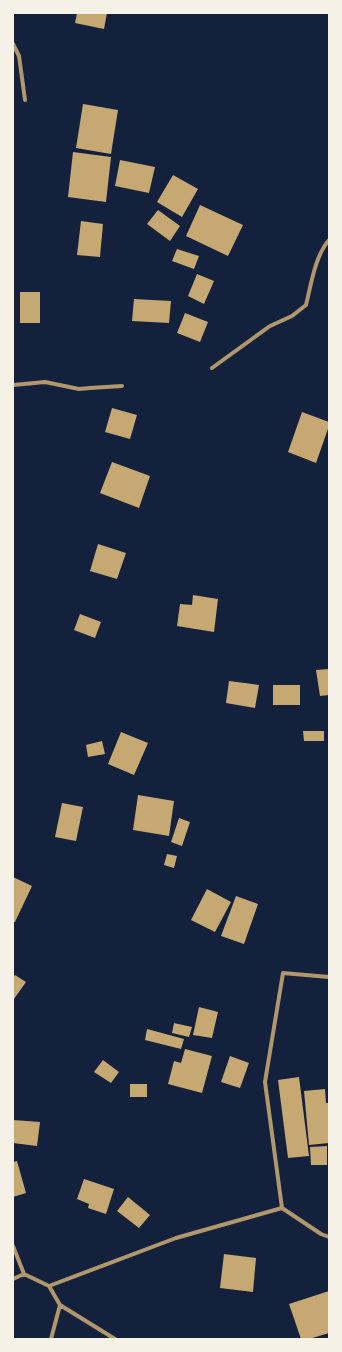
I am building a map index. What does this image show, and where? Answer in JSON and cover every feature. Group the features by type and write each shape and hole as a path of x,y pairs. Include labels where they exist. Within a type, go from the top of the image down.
{"street":[{"path":"13,44 19,56 25,100"},
{"path":"212,368 270,326 292,316 306,305 312,279 323,247 329,240"},
{"path":"13,385 45,382 79,390 122,386"},
{"path":"329,977 283,973 265,1082 282,1208 321,1234 329,1237"},
{"path":"49,1286 176,1238 282,1208"},
{"path":"13,1246 24,1274 49,1286 60,1305 115,1339"},
{"path":"13,1279 24,1274"},
{"path":"51,1339 60,1305"}],"building":[{"path":"77,13 107,13 104,29 75,23"},
{"path":"83,104 118,110 111,154 76,148"},
{"path":"73,152 111,157 106,202 68,197"},
{"path":"120,160 155,167 149,193 115,186"},
{"path":"173,175 198,189 182,217 157,202"},
{"path":"200,205 243,225 228,256 186,236"},
{"path":"158,210 180,226 170,241 147,224"},
{"path":"81,221 103,224 100,257 77,255"},
{"path":"177,249 199,256 194,269 172,261"},
{"path":"197,274 214,281 204,304 188,296"},
{"path":"20,292 40,292 40,323 20,323"},
{"path":"134,299 171,301 169,323 132,321"},
{"path":"185,313 208,322 200,342 177,333"},
{"path":"112,408 137,415 130,439 105,432"},
{"path":"302,412 329,422 329,426 316,463 288,452"},
{"path":"112,462 150,476 139,508 100,493"},
{"path":"98,544 126,553 117,579 90,571"},
{"path":"193,595 218,599 214,632 177,626 180,604 192,605"},
{"path":"80,614 101,622 95,638 74,630"},
{"path":"329,669 329,695 320,696 316,670"},
{"path":"229,681 259,685 255,708 226,703"},
{"path":"273,685 300,685 300,705 273,705"},
{"path":"303,731 324,731 324,741 304,741"},
{"path":"121,732 148,743 134,775 108,764"},
{"path":"102,741 105,754 88,757 86,745"},
{"path":"138,795 174,801 169,836 133,830"},
{"path":"62,803 83,807 76,841 55,837"},
{"path":"179,818 190,822 182,846 171,842"},
{"path":"167,854 177,856 174,868 164,865"},
{"path":"13,877 32,886 15,922 13,922"},
{"path":"207,889 231,902 215,932 191,920"},
{"path":"236,896 258,904 244,944 221,936"},
{"path":"15,975 26,982 14,999 13,977"},
{"path":"199,1007 218,1012 212,1038 193,1035"},
{"path":"174,1023 192,1027 189,1037 172,1033"},
{"path":"147,1029 184,1039 181,1049 145,1040"},
{"path":"185,1049 212,1056 202,1093 168,1084 174,1061 181,1063"},
{"path":"230,1056 249,1063 240,1088 221,1082"},
{"path":"103,1060 119,1072 111,1083 94,1072"},
{"path":"299,1077 309,1156 288,1158 278,1080"},
{"path":"130,1084 147,1084 147,1097 130,1097"},
{"path":"325,1089 326,1103 329,1103 329,1143 309,1145 304,1091"},
{"path":"13,1120 40,1122 37,1146 13,1143"},
{"path":"327,1146 327,1165 311,1165 310,1147"},
{"path":"17,1161 26,1193 13,1197 13,1162"},
{"path":"84,1179 114,1189 106,1214 88,1208 89,1204 77,1199"},
{"path":"128,1197 150,1215 139,1228 117,1211"},
{"path":"224,1254 256,1258 253,1292 220,1288"},
{"path":"329,1291 329,1333 309,1339 301,1339 289,1304"}]}
